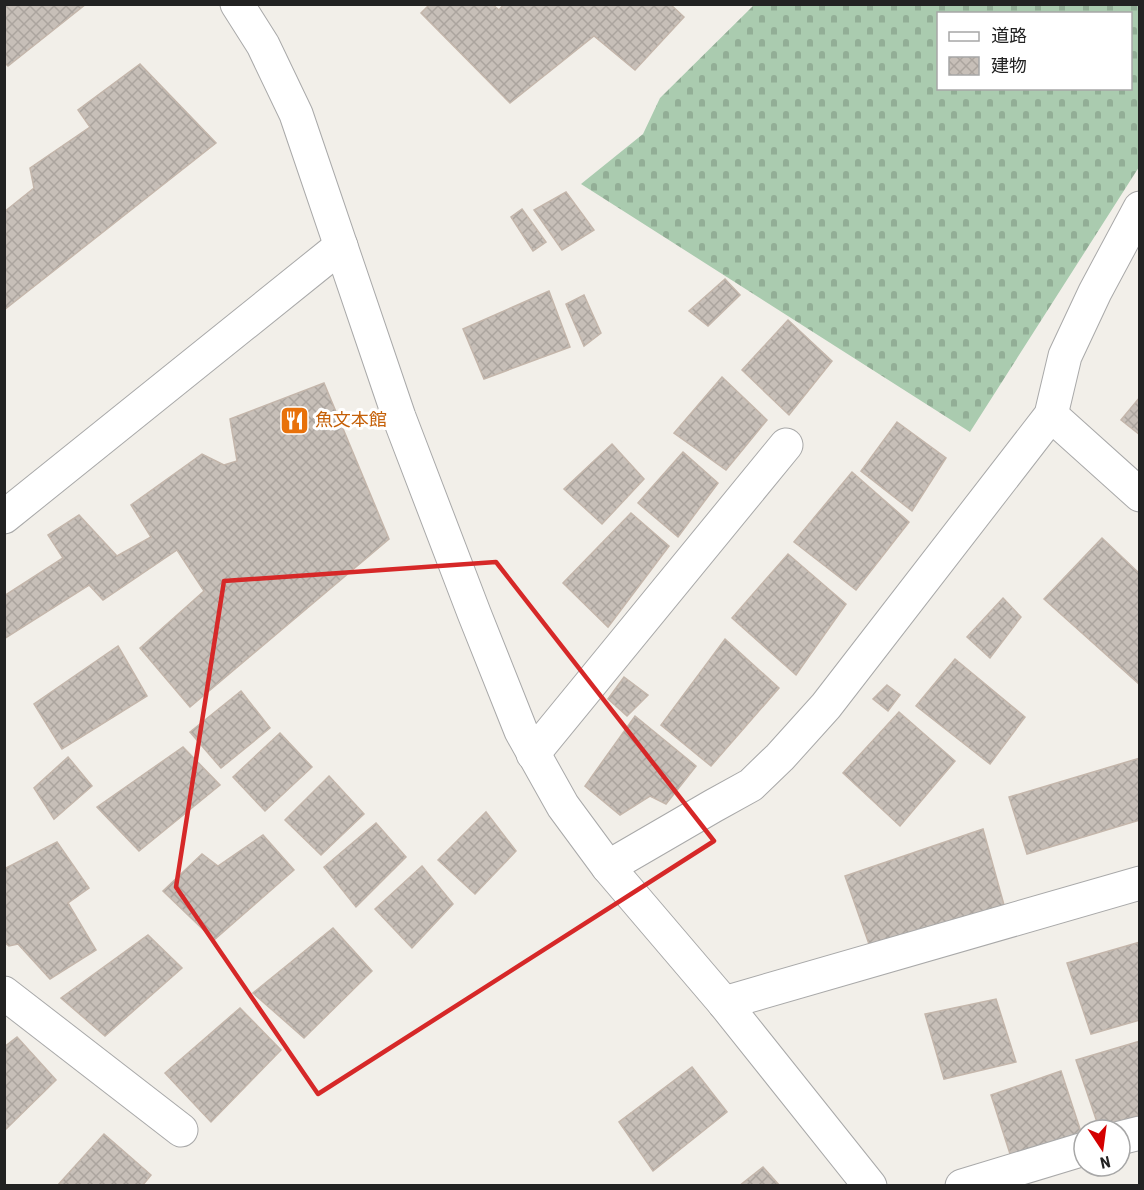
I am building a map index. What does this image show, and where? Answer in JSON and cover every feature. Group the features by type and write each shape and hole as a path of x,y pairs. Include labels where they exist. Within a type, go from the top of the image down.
{"street":[{"path":"237,4 263,45 296,114 399,417 469,602 521,731 533,754 563,806 608,867 723,1003 870,1185"},
{"path":"608,867 751,785 826,706 1051,415 1065,356 1095,292 1140,208"},
{"path":"4,517 341,246"},
{"path":"1051,415 1140,495"},
{"path":"533,754 786,445"},
{"path":"723,1003 1140,883"},
{"path":"4,993 181,1130"},
{"path":"962,1185 1072,1153"}],"highlighted area":[{"path":"496,562 714,841 318,1094 176,887 224,581"}],"green space":[{"path":"754,5 1139,5 1139,167 970,432 581,184 643,134 660,98"}],"building":[{"path":"4,4 86,4 8,66 4,62"},
{"path":"430,4 492,4 499,10 504,4 670,4 684,17 635,70 594,36 510,103 421,13"},
{"path":"140,64 216,143 4,310 4,212 34,188 30,168 90,127 78,110"},
{"path":"566,192 594,230 562,250 534,210"},
{"path":"522,209 546,242 533,251 511,217"},
{"path":"725,279 740,295 708,326 689,311"},
{"path":"549,291 570,347 484,379 463,329"},
{"path":"584,295 601,333 584,346 566,304"},
{"path":"788,320 832,361 789,415 742,370"},
{"path":"722,377 767,420 726,470 674,433"},
{"path":"324,383 389,539 190,707 140,648 204,591 177,550 103,600 89,585 4,639 4,596 63,558 48,535 79,515 117,556 151,537 131,505 202,454 224,465 237,461 230,419"},
{"path":"1140,397 1140,435 1121,420"},
{"path":"897,422 946,458 912,511 861,471"},
{"path":"612,444 644,479 602,524 564,489"},
{"path":"683,452 718,483 678,537 638,503"},
{"path":"852,472 909,522 856,590 794,542"},
{"path":"631,513 669,546 608,627 563,583"},
{"path":"1102,538 1140,574 1139,684 1044,599"},
{"path":"788,554 846,604 796,675 732,618"},
{"path":"1003,598 1021,617 990,658 967,637"},
{"path":"725,639 779,688 711,766 661,725"},
{"path":"118,646 147,696 62,749 34,704"},
{"path":"955,659 1025,717 990,764 916,706"},
{"path":"624,677 648,695 627,716 608,699"},
{"path":"887,685 900,695 888,711 873,699"},
{"path":"241,691 270,728 221,768 190,732"},
{"path":"899,712 955,761 900,826 843,773"},
{"path":"635,716 696,766 666,804 650,796 620,815 585,786"},
{"path":"280,733 312,767 265,811 233,777"},
{"path":"183,747 220,785 139,851 97,807"},
{"path":"68,757 92,786 54,819 34,788"},
{"path":"1140,758 1140,820 1027,854 1009,797"},
{"path":"329,776 364,814 321,855 285,820"},
{"path":"486,812 516,851 475,894 438,860"},
{"path":"376,823 406,857 356,907 324,867"},
{"path":"983,829 1004,905 869,944 845,876"},
{"path":"263,835 294,870 214,940 163,891 202,854 218,866"},
{"path":"57,842 89,888 68,903 96,950 50,979 18,944 9,946 4,942 4,869"},
{"path":"422,866 453,904 412,948 375,909"},
{"path":"333,928 372,971 304,1038 253,993"},
{"path":"148,935 182,968 105,1036 61,998"},
{"path":"1140,942 1140,1020 1091,1034 1067,963"},
{"path":"996,999 1016,1062 944,1079 925,1014"},
{"path":"240,1008 281,1050 211,1122 165,1073"},
{"path":"17,1037 56,1080 4,1131 4,1047"},
{"path":"1140,1041 1140,1115 1131,1118 1096,1118 1076,1060"},
{"path":"692,1067 727,1112 653,1171 619,1122"},
{"path":"1061,1071 1076,1118 1072,1118 1072,1139 1012,1160 991,1095"},
{"path":"104,1134 151,1175 142,1186 57,1186"},
{"path":"763,1167 780,1186 739,1186"}],"place":[{"name":"魚文本館","path":"294,420"}]}
